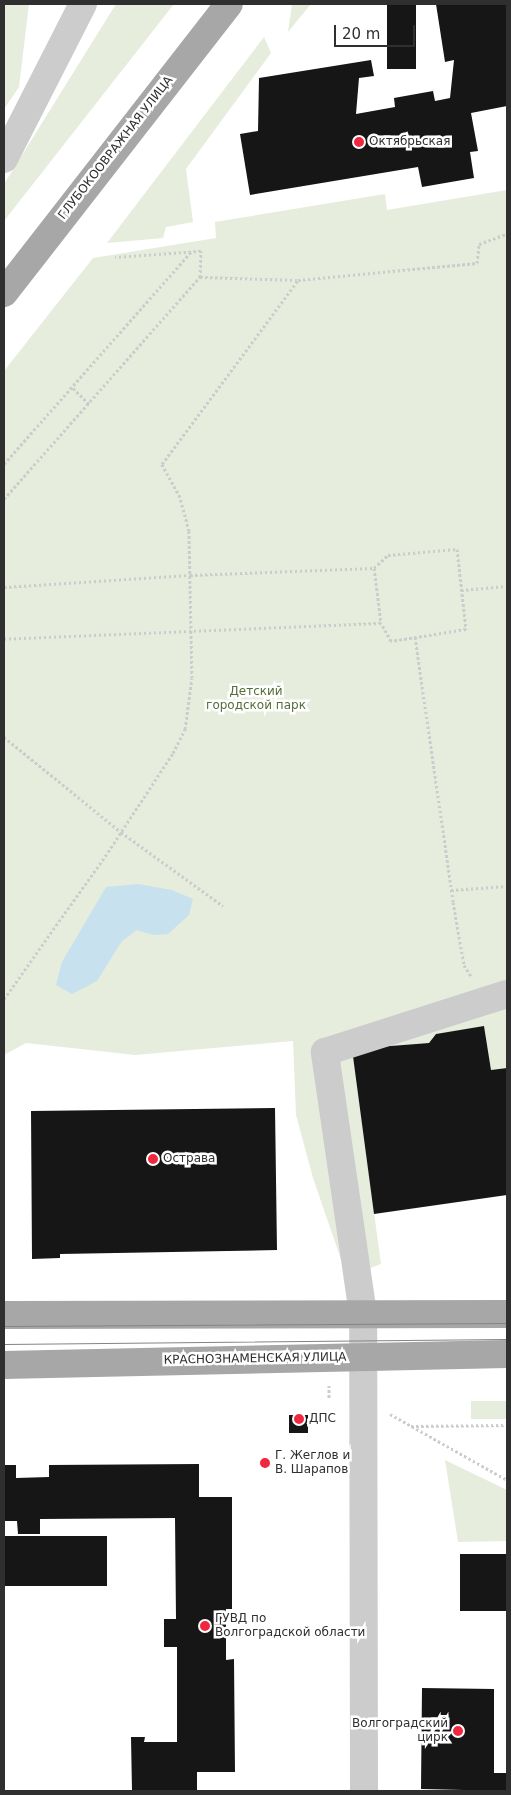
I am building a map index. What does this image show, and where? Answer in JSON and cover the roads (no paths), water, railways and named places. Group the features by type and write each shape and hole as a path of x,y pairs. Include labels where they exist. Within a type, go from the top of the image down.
{"main road":[{"name":"ГЛУБОКООВРАЖНАЯ УЛИЦА","path":"4,293 229,4"},
{"path":"4,1315 507,1314"},
{"name":"КРАСНОЗНАМЕНСКАЯ УЛИЦА","path":"4,1365 507,1354"}],"lane":[{"path":"4,160 83,4"},
{"path":"364,1791 361,1398 363,1314 325,1052 498,998"}],"water":[{"path":"138,884 172,890 193,899 189,915 168,934 153,935 137,930 122,941 97,981 72,994 56,985 62,962 106,887"}],"tram line":[{"path":"4,1326 507,1323"},
{"path":"4,1344 507,1339"}],"place":[{"name":"Октябрьская","path":"359,142"},
{"name":"Острава","path":"153,1159"},
{"name":"ДПС","path":"299,1419"},
{"name":"Г. Жеглов и В. Шарапов","path":"265,1463"},
{"name":"ГУВД по Волгоградской области","path":"205,1626"},
{"name":"Волгоградский цирк","path":"458,1731"}],"park label":[{"name":"Детский городской парк","path":"256,699"}]}
